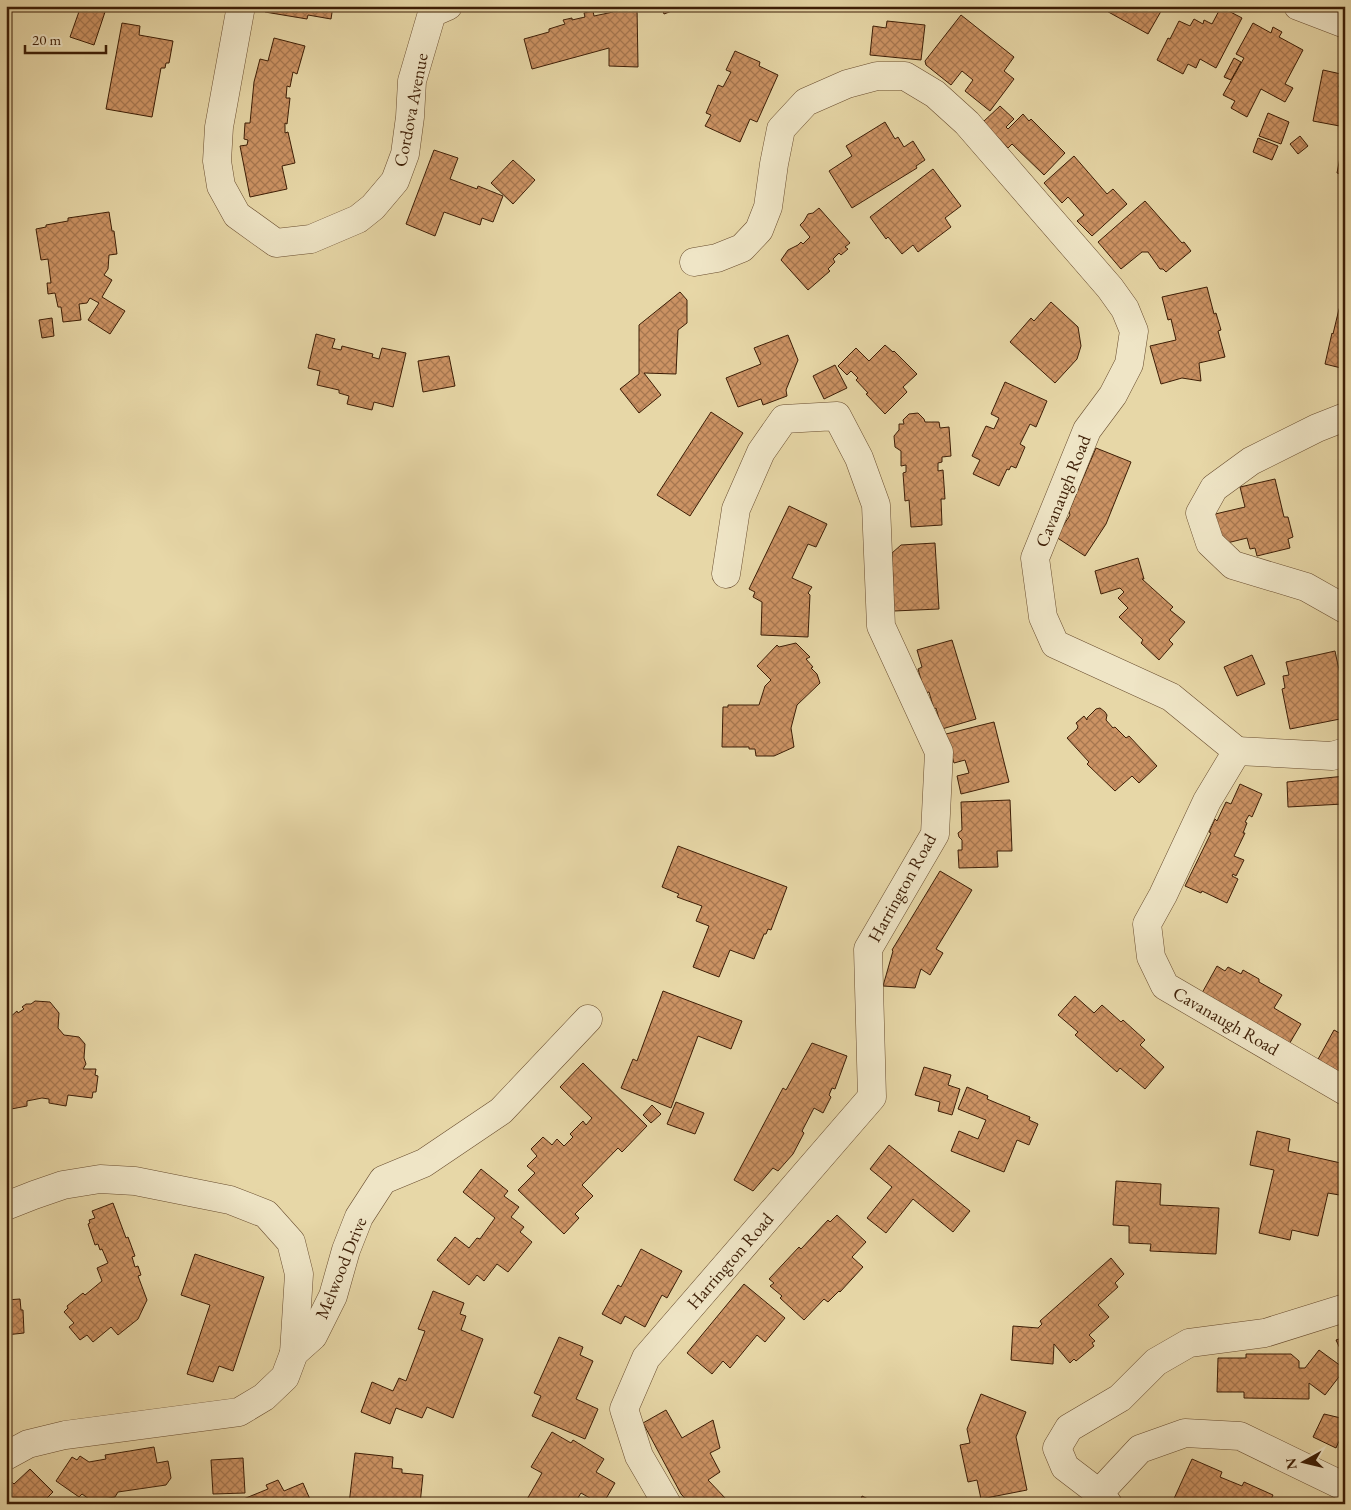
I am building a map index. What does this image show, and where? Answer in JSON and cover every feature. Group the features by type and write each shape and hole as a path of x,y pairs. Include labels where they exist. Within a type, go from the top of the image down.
{"street":[{"name":"Cordova Avenue","path":"241,6 219,127 217,161 220,186 237,215 276,243 312,239 358,219 373,207 395,181 405,154 412,81 432,13 448,6"},
{"path":"1298,6 1345,24"},
{"name":"Cavanaugh Road","path":"694,262 717,258 742,248 759,230 768,207 781,129 806,102 847,84 877,76 905,76 935,94 961,117 1110,288 1125,310 1134,330 1129,364 1113,395 1087,430 1035,558 1043,617 1055,644 1171,698 1237,752 1207,801 1163,895 1147,924 1151,957 1165,986 1345,1091"},
{"name":"Harrington Road","path":"667,1504 639,1456 624,1409 646,1358 872,1097 868,949 935,834 939,752 881,626 876,505 859,458 837,416 784,419 761,452 736,509 726,574"},
{"path":"1345,418 1317,428 1251,461 1214,488 1200,513 1210,543 1233,565 1306,587 1345,609"},
{"path":"1237,752 1332,756 1345,752"},
{"name":"Melwood Drive","path":"6,1456 28,1444 66,1434 239,1412 264,1397 285,1377 294,1354 313,1336 333,1296 346,1250 360,1217 383,1180 424,1163 502,1111 588,1019"},
{"path":"6,1206 63,1185 100,1179 135,1181 230,1200 266,1214 291,1242 299,1274 294,1354"},
{"path":"1345,1308 1265,1333 1189,1343 1156,1362 1120,1398 1069,1428 1057,1448 1065,1467 1104,1498 1140,1449 1185,1433 1240,1436 1345,1487"}],"building":[{"path":"81,6 107,6 94,45 70,37"},
{"path":"266,6 333,6 331,19 308,15 307,19 265,12"},
{"path":"612,6 637,6 638,67 609,66 609,48 532,69 524,39 549,32 549,29 565,24 563,20 585,17 584,13 593,11 594,16 613,12"},
{"path":"661,6 685,6 664,14"},
{"path":"1104,6 1164,6 1148,34 1103,9"},
{"path":"1221,7 1242,18 1216,68 1200,59 1196,68 1188,64 1183,74 1157,60 1179,21 1190,26 1194,19 1203,24 1204,20 1212,24"},
{"path":"961,15 1014,57 1004,71 1014,79 990,111 965,91 973,80 962,71 951,85 926,65 925,61"},
{"path":"887,21 925,25 921,60 870,55 873,26 886,28"},
{"path":"122,23 140,26 139,35 173,41 169,63 166,63 165,68 161,68 152,117 106,109"},
{"path":"1253,23 1271,33 1273,27 1282,32 1279,37 1303,50 1285,84 1293,88 1285,102 1261,89 1247,117 1231,108 1235,101 1223,95 1244,58 1236,54"},
{"path":"274,38 305,46 297,74 293,72 290,87 287,86 286,98 290,98 285,133 288,132 295,163 282,166 287,189 250,197 240,146 247,145 248,140 244,139 245,123 250,123 254,82 260,59 268,61"},
{"path":"735,51 760,62 759,66 778,75 757,122 750,119 740,142 705,126 711,115 706,113 718,85 723,87 731,72 726,70"},
{"path":"1234,58 1241,62 1231,80 1224,77"},
{"path":"1323,70 1341,74 1339,87 1345,88 1345,127 1313,121"},
{"path":"1000,106 1014,119 1006,127 1008,129 1023,114 1029,121 1031,119 1065,153 1044,175 1012,144 1008,148 983,122"},
{"path":"1268,113 1289,122 1281,144 1259,136"},
{"path":"885,122 895,139 898,137 904,147 913,141 925,160 916,166 917,168 852,208 829,171 852,156 846,146"},
{"path":"1300,136 1308,146 1298,154 1290,144"},
{"path":"1258,138 1278,146 1272,160 1253,152"},
{"path":"1342,147 1345,148 1345,175 1337,173"},
{"path":"434,150 458,158 450,179 477,189 478,186 503,196 493,222 482,218 480,225 444,212 435,236 406,224"},
{"path":"1074,156 1107,194 1113,189 1127,204 1092,236 1077,221 1084,215 1068,197 1062,203 1044,183"},
{"path":"513,160 535,180 513,204 491,183"},
{"path":"933,169 961,206 945,218 951,227 918,252 913,245 902,254 888,237 886,239 870,217"},
{"path":"1145,201 1191,251 1166,272 1160,269 1148,252 1142,252 1121,269 1098,242"},
{"path":"819,208 850,243 845,247 848,249 841,255 839,253 833,259 835,262 828,269 830,271 808,290 781,260 788,250 801,242 803,244 810,237 800,225 808,214 813,213"},
{"path":"109,212 117,254 109,255 108,269 104,275 112,280 102,297 125,311 110,334 88,320 99,303 90,298 87,303 79,304 81,320 63,322 61,307 58,307 55,293 48,294 47,283 51,283 48,259 41,260 36,229 68,221 68,218"},
{"path":"1207,287 1214,314 1216,313 1221,330 1218,331 1225,357 1199,363 1201,381 1182,378 1161,384 1150,346 1176,340 1171,319 1168,320 1162,297"},
{"path":"680,292 687,300 687,323 678,330 676,374 644,373 661,395 639,413 620,389 639,374 639,325"},
{"path":"1345,298 1345,369 1325,364 1339,309"},
{"path":"1051,302 1078,327 1081,346 1077,359 1055,383 1010,342 1031,318 1034,321"},
{"path":"52,318 54,336 42,338 39,320"},
{"path":"316,334 335,339 332,348 341,350 342,346 373,354 372,357 379,359 382,348 406,353 393,407 374,402 372,410 347,404 349,396 339,393 339,390 317,385 320,371 308,368"},
{"path":"788,335 798,360 786,390 787,396 763,405 761,399 738,407 726,378 761,364 754,348"},
{"path":"885,345 894,351 917,374 903,387 907,392 885,414 866,394 868,393 856,380 858,378 851,371 847,375 838,366 856,348 869,361"},
{"path":"449,356 455,386 423,392 418,361"},
{"path":"835,365 847,388 824,399 813,376"},
{"path":"1005,382 1047,401 1036,427 1030,424 1020,444 1025,447 1016,468 1011,466 1009,470 1007,469 999,486 973,474 980,460 972,456 986,426 994,429 999,418 991,414"},
{"path":"711,412 743,433 690,516 657,495"},
{"path":"918,413 925,422 939,422 940,428 949,427 951,456 942,457 942,462 938,463 938,471 943,470 945,499 941,499 942,525 911,527 909,500 905,501 903,473 906,472 906,465 901,466 901,451 895,447 894,436 899,430 899,424 904,424 903,420 909,414"},
{"path":"1096,448 1131,462 1106,524 1085,556 1056,537 1070,515 1069,511"},
{"path":"1275,479 1284,517 1288,517 1293,537 1288,539 1290,548 1257,556 1255,548 1250,549 1247,538 1219,545 1211,515 1245,507 1240,487"},
{"path":"789,506 827,524 816,547 808,544 792,578 812,587 808,593 810,595 808,637 761,635 762,602 753,597 755,592 749,589"},
{"path":"935,543 939,609 894,611 892,553 901,545"},
{"path":"1138,558 1144,579 1142,579 1173,607 1170,610 1185,622 1169,640 1173,644 1159,660 1141,643 1143,640 1119,617 1128,608 1118,598 1124,592 1120,588 1101,594 1095,571"},
{"path":"952,640 976,719 942,729 929,692 925,693 918,669 922,667 917,650"},
{"path":"796,643 810,657 806,659 813,667 811,668 817,674 820,683 797,705 791,728 794,747 774,756 756,756 755,749 749,749 749,747 722,747 723,707 728,707 728,705 759,705 765,686 771,680 757,666 777,645 779,647"},
{"path":"1335,651 1345,698 1345,718 1290,729 1282,689 1285,688 1283,676 1289,675 1286,662"},
{"path":"1252,655 1265,684 1237,696 1224,667"},
{"path":"1100,708 1107,715 1106,720 1113,728 1115,727 1126,738 1129,736 1157,766 1139,783 1132,776 1115,791 1087,764 1089,762 1067,738 1077,729 1076,723 1084,716 1087,720 1096,709"},
{"path":"994,722 1009,782 961,794 957,776 969,773 965,760 954,763 946,734"},
{"path":"1345,776 1345,805 1288,807 1287,782"},
{"path":"1240,784 1262,794 1252,817 1249,815 1245,822 1247,823 1243,833 1245,833 1234,856 1244,860 1236,876 1233,874 1232,876 1238,879 1227,903 1202,891 1201,893 1185,886 1211,833 1209,832 1215,819 1217,821 1226,802 1231,804"},
{"path":"1010,800 1012,851 997,851 998,867 959,868 958,850 962,850 962,840 958,833 962,830 961,802"},
{"path":"678,846 787,887 771,930 768,929 766,934 764,934 754,959 730,950 719,977 693,967 709,926 696,921 702,906 677,897 679,894 662,887"},
{"path":"940,871 972,890 936,949 943,953 930,975 921,969 915,988 883,986 892,950"},
{"path":"1217,966 1225,971 1228,967 1241,974 1243,970 1282,995 1274,1008 1301,1024 1288,1046 1202,993"},
{"path":"663,991 742,1021 731,1049 698,1036 671,1108 621,1088 633,1059 637,1061"},
{"path":"1075,996 1094,1013 1102,1005 1121,1022 1123,1020 1145,1040 1140,1045 1164,1067 1145,1089 1120,1068 1117,1072 1075,1035 1078,1032 1058,1015"},
{"path":"35,1001 50,1002 59,1013 58,1028 64,1035 79,1037 85,1044 84,1058 86,1064 83,1069 96,1069 95,1075 98,1076 96,1092 93,1092 92,1098 68,1095 66,1106 49,1103 49,1099 42,1098 27,1101 27,1106 6,1110 6,1074 11,1073 6,1066 6,1045 10,1042 6,1037 6,1018 9,1021 9,1018 17,1011 18,1013 24,1009 22,1007"},
{"path":"1334,1030 1345,1036 1345,1080 1317,1061"},
{"path":"812,1043 847,1056 835,1089 832,1088 829,1095 831,1097 823,1113 814,1108 793,1154 778,1171 773,1168 753,1191 734,1180 783,1088 786,1090"},
{"path":"583,1063 647,1126 622,1152 618,1148 582,1185 593,1196 575,1214 579,1218 564,1234 518,1190 535,1173 527,1166 537,1156 531,1149 543,1137 552,1145 557,1139 564,1146 573,1137 570,1134 583,1121 586,1125 592,1118 560,1087"},
{"path":"924,1067 951,1075 948,1085 960,1089 952,1115 938,1111 940,1102 915,1095"},
{"path":"967,1087 988,1096 987,1099 1030,1117 1029,1120 1038,1124 1029,1145 1017,1140 1004,1172 951,1151 959,1131 978,1139 986,1120 958,1109"},
{"path":"676,1102 704,1113 695,1134 667,1124"},
{"path":"652,1105 661,1114 651,1123 643,1115"},
{"path":"1257,1131 1290,1139 1288,1151 1345,1164 1345,1196 1328,1193 1318,1236 1292,1230 1290,1240 1259,1233 1274,1170 1250,1165"},
{"path":"889,1145 970,1211 953,1232 913,1199 886,1233 867,1218 892,1187 870,1169"},
{"path":"481,1169 508,1191 504,1196 519,1207 511,1217 524,1227 520,1232 532,1242 508,1272 497,1264 484,1281 477,1275 469,1285 437,1260 455,1237 469,1248 477,1238 480,1239 495,1218 463,1192"},
{"path":"1116,1181 1161,1184 1160,1205 1219,1208 1216,1254 1150,1251 1151,1244 1129,1243 1129,1226 1113,1225"},
{"path":"113,1203 135,1256 132,1257 135,1267 138,1266 141,1275 138,1276 147,1300 138,1319 118,1335 111,1327 93,1342 87,1335 80,1340 69,1327 74,1323 64,1312 68,1308 67,1306 83,1293 85,1295 102,1281 97,1268 108,1263 102,1249 100,1250 98,1244 95,1245 88,1224 90,1223 89,1220 95,1218 92,1211"},
{"path":"837,1215 866,1242 852,1257 863,1267 840,1292 828,1302 824,1299 804,1320 780,1298 782,1296 770,1286 774,1283 769,1279 799,1247 801,1249 828,1220 830,1222"},
{"path":"641,1249 682,1271 667,1298 662,1295 645,1327 625,1316 621,1324 602,1314 618,1285 621,1287"},
{"path":"195,1254 264,1277 233,1371 219,1366 213,1382 187,1374 210,1305 181,1295"},
{"path":"1111,1258 1124,1274 1115,1283 1118,1287 1098,1305 1109,1317 1089,1335 1095,1341 1092,1343 1094,1346 1076,1361 1074,1359 1070,1363 1054,1344 1053,1364 1011,1360 1013,1326 1038,1328 1042,1324 1040,1321"},
{"path":"744,1284 785,1318 765,1342 757,1335 730,1368 723,1361 712,1374 687,1353"},
{"path":"433,1291 464,1303 460,1314 466,1316 461,1330 483,1339 453,1418 427,1407 422,1418 396,1408 390,1424 361,1412 372,1382 393,1391 399,1378 406,1381 425,1331 418,1329"},
{"path":"20,1299 21,1310 23,1310 24,1333 6,1335 6,1300"},
{"path":"559,1337 583,1347 580,1355 593,1361 576,1399 598,1409 585,1439 532,1416 541,1396 534,1393"},
{"path":"1345,1337 1345,1359 1336,1340"},
{"path":"1319,1350 1345,1369 1325,1395 1309,1383 1309,1399 1244,1398 1244,1392 1217,1392 1218,1358 1246,1358 1246,1354 1291,1354 1299,1361 1299,1368 1305,1368"},
{"path":"981,1394 1026,1412 1016,1437 1027,1490 981,1499 977,1480 968,1482 960,1445 970,1443 967,1429"},
{"path":"666,1410 682,1438 713,1420 720,1448 710,1453 720,1472 708,1480 726,1499 720,1504 690,1504 681,1494 643,1423"},
{"path":"1324,1414 1345,1419 1345,1428 1336,1448 1313,1437"},
{"path":"552,1432 571,1443 573,1440 604,1459 596,1472 615,1483 603,1504 581,1493 574,1504 567,1501 565,1504 531,1504 526,1501 542,1473 531,1467"},
{"path":"154,1447 157,1463 168,1461 171,1478 166,1485 118,1492 115,1497 92,1501 82,1494 79,1497 56,1481 72,1457 77,1460 80,1456 89,1462 106,1459 105,1455"},
{"path":"355,1453 393,1457 392,1468 402,1469 402,1473 423,1475 420,1504 349,1504"},
{"path":"243,1458 245,1493 213,1494 211,1460"},
{"path":"1192,1459 1222,1472 1220,1477 1242,1486 1244,1482 1273,1495 1269,1504 1172,1503"},
{"path":"30,1469 53,1492 41,1504 6,1504 6,1480 8,1478 14,1484"},
{"path":"278,1480 284,1491 303,1483 312,1504 242,1504 241,1500 268,1489 266,1485"},
{"path":"862,1496 878,1504 859,1504"}]}
